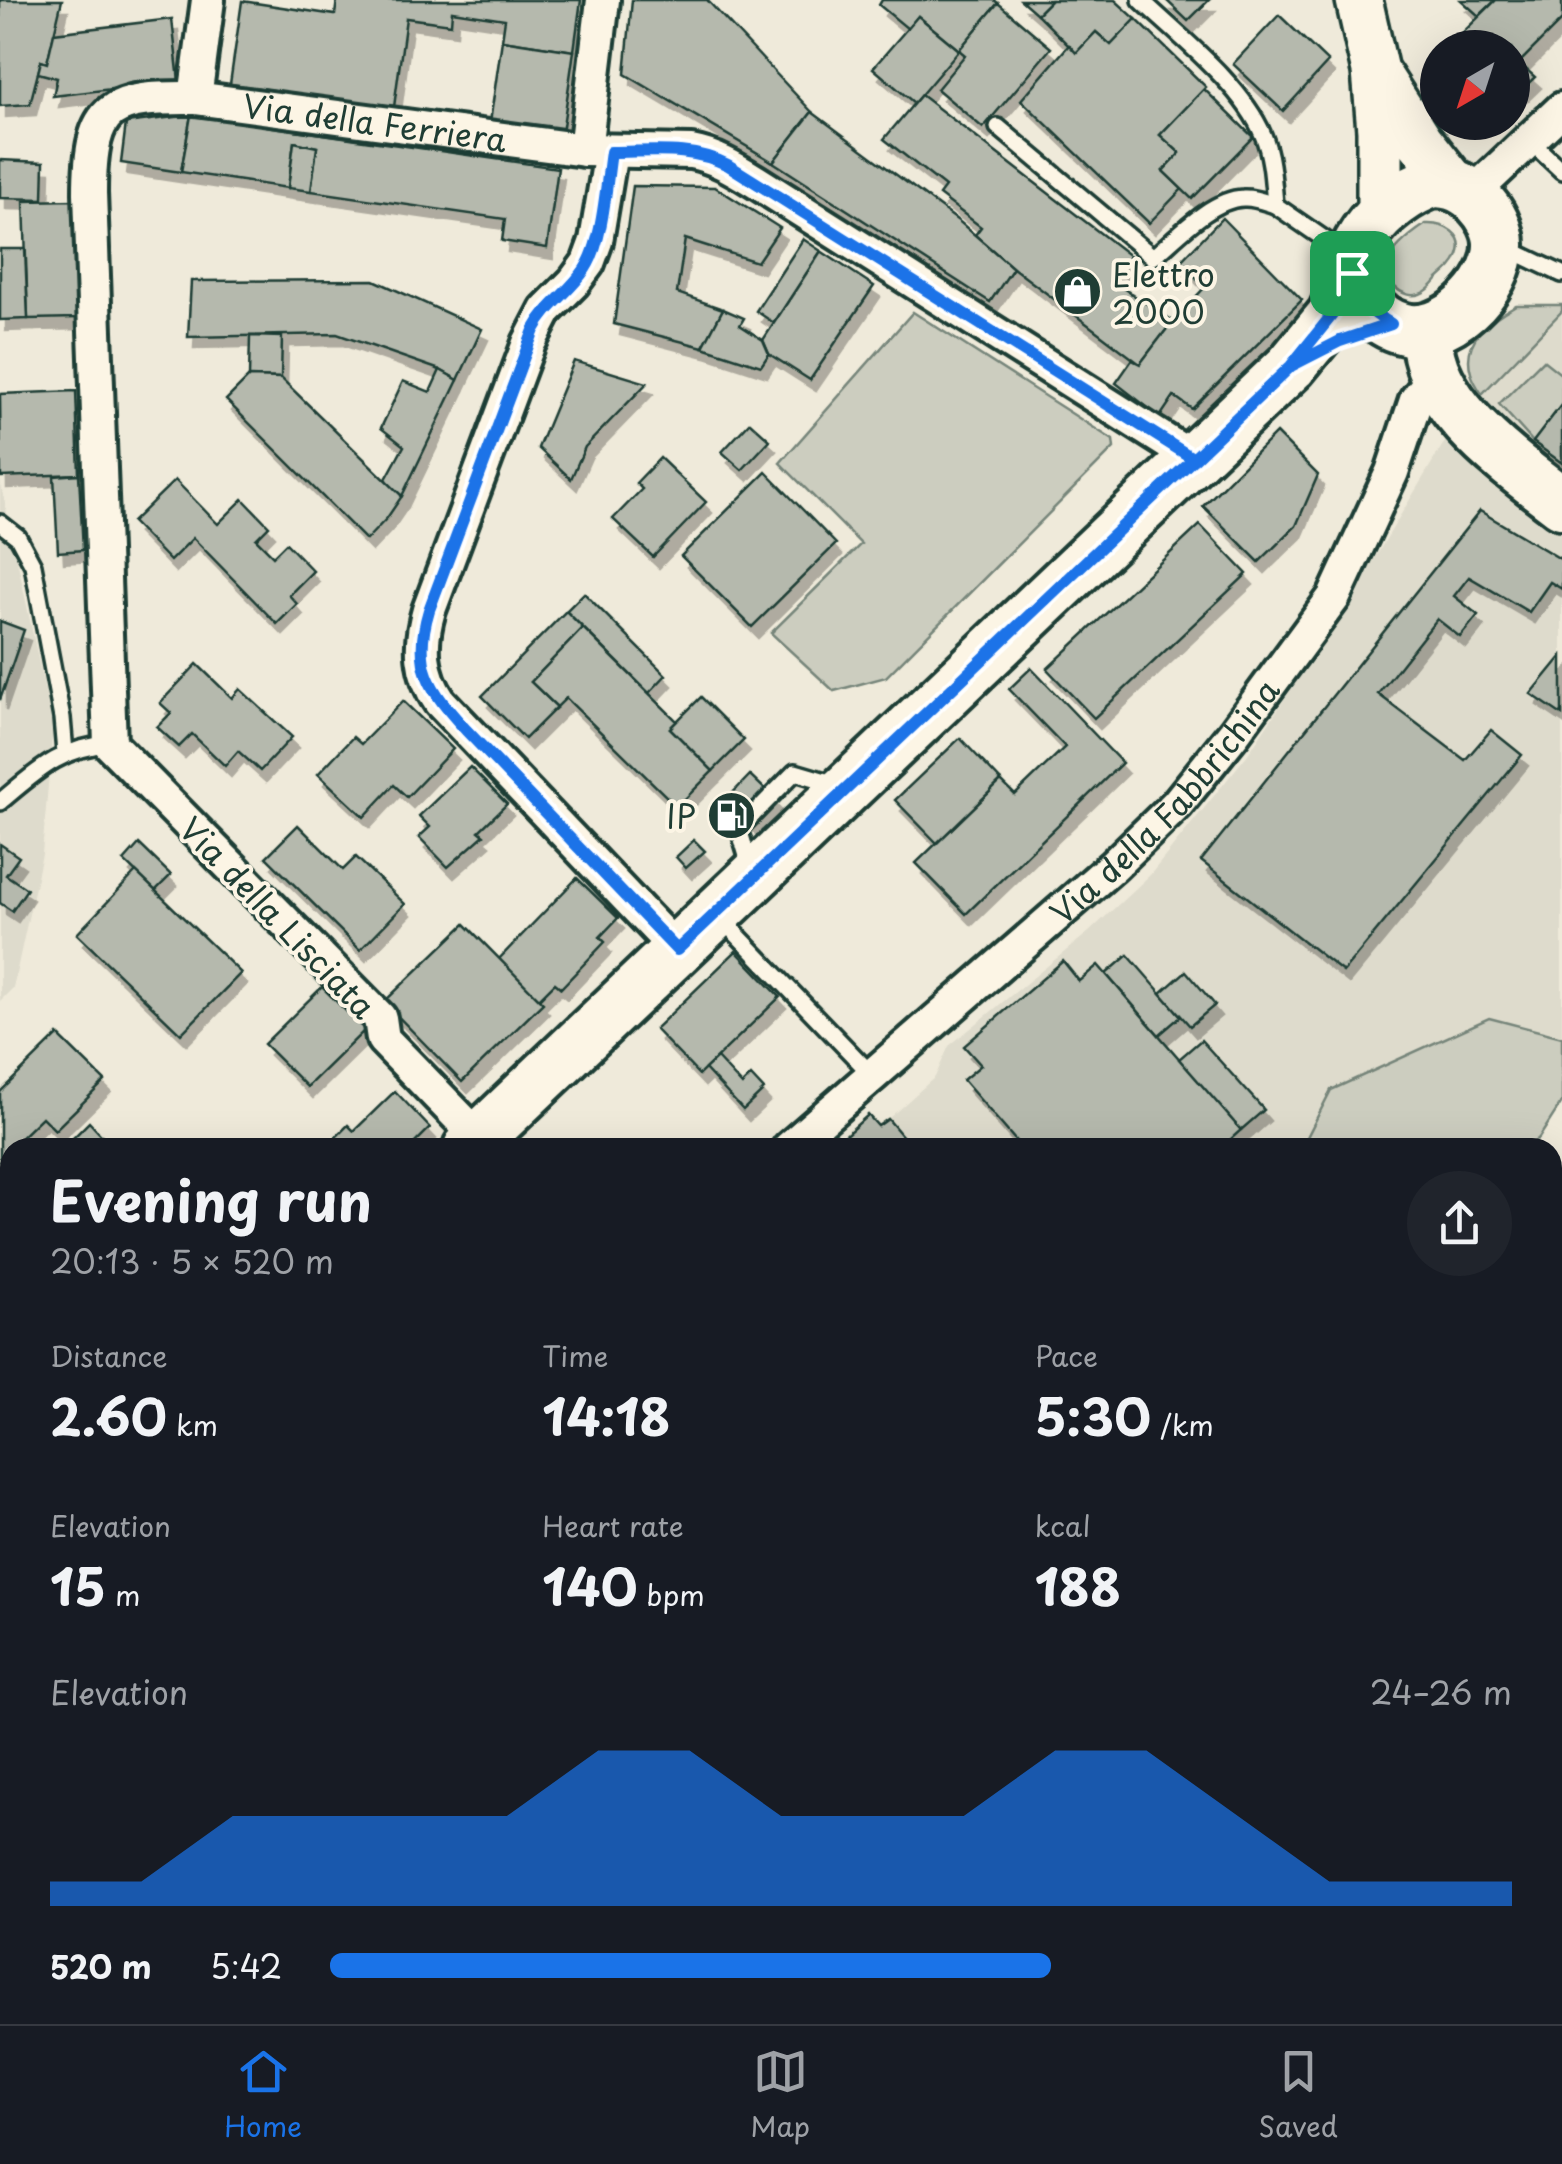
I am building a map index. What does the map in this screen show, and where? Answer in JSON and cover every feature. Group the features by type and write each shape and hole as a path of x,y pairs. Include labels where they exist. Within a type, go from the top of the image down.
{"main road":[{"path":"1359,0 1375,71 1380,214"},
{"path":"1291,366 1340,341 1418,343 1465,310 1492,273 1499,246 1484,206 1420,142 1375,71"},
{"path":"479,1138 1291,366 1332,315 1360,242 1380,214 1398,198 1433,182 1464,189"},
{"path":"1353,266 1354,284 1362,301 1418,343 1468,422 1522,472 1562,502"}],"street":[{"path":"195,98 208,0"},
{"path":"603,0 593,253 582,274 546,310 529,342 429,610 422,638 422,662 440,702 677,950"},
{"name":"Via della Ferriera","path":"110,744 90,210 91,157 99,126 114,107 155,99 195,98 598,151 690,152 715,158 1194,459"},
{"path":"1464,189 1530,140 1562,109"},
{"name":"Via della Fabbrichina","path":"801,1138 1133,848 1207,768 1342,584 1392,472 1413,408 1426,386 1418,343"},
{"name":"Via della Lisciata","path":"110,744 380,1018 383,1039 470,1138"}],"lane":[{"path":"1141,0 1227,82 1254,118 1270,158 1275,205"},
{"path":"998,127 1154,257 1203,215 1227,201 1242,198 1275,205 1353,266"},
{"path":"1530,140 1562,171"},
{"path":"1499,246 1562,274"},
{"path":"0,522 18,537 33,564 65,753"},
{"path":"0,802 65,753 84,746 110,744"},
{"path":"716,913 872,1076"}],"shaded area":[{"path":"1426,224 1452,231 1460,248 1455,262 1428,290 1407,294 1391,282 1388,263 1399,246"},
{"path":"1516,305 1562,305 1562,311 1482,394 1471,373 1470,350 1488,324"},
{"path":"1562,311 1562,1037 1489,1018 1331,1090 1307,1138 842,1138 868,1115 878,1126 888,1119 935,1077 949,1046 1089,932 1150,875 1248,754 1340,616 1442,446 1482,394"},
{"path":"913,312 1113,440 1114,448 886,677 834,691 771,633 861,544 780,463"},
{"path":"1543,360 1562,375 1562,404 1533,442 1499,404"},
{"path":"0,480 53,728 42,854 13,988 0,1001"},
{"path":"1489,1018 1562,1037 1562,1102 1539,1138 1307,1138 1331,1090"}],"building":[{"path":"0,0 62,0 47,63 41,61 30,104 0,106"},
{"path":"337,0 581,0 574,51 502,40 505,19 452,11 451,24 406,18 394,107 230,84 242,1 335,15"},
{"path":"632,0 707,0 812,112 773,162 625,74"},
{"path":"882,0 998,3 959,50 918,16 908,29 879,5"},
{"path":"1021,0 1051,0 1037,14"},
{"path":"1051,0 1115,0 1136,19 1111,45 1096,32 1076,53 1037,14"},
{"path":"1166,0 1209,0 1188,21"},
{"path":"1461,0 1496,0 1479,16"},
{"path":"1496,0 1562,0 1562,20 1530,52 1530,30 1465,30"},
{"path":"998,3 1051,48 983,128 937,89 965,55 959,50"},
{"path":"1279,15 1328,62 1283,111 1233,64"},
{"path":"918,16 959,50 914,103 873,68"},
{"path":"172,19 179,81 53,96 57,78 38,73 41,61 47,63 54,33"},
{"path":"1136,19 1206,87 1160,135 1180,153 1163,171 1182,189 1149,223 1021,100 1069,45 1076,53 1096,32 1111,45"},
{"path":"502,40 574,51 562,133 490,122"},
{"path":"1204,89 1253,137 1192,199 1163,171 1180,153 1160,135"},
{"path":"921,95 1130,256 1112,281 1173,321 1140,364 975,235 981,227 939,195 945,187 884,139"},
{"path":"812,112 961,223 1013,268 990,302 773,162"},
{"path":"191,115 181,172 121,163 126,123"},
{"path":"191,115 558,168 547,248 502,241 505,219 311,191 317,147 294,142 288,188 181,172"},
{"path":"294,142 317,147 311,191 288,188"},
{"path":"0,160 44,162 43,199 0,198"},
{"path":"633,186 715,187 780,228 757,262 685,239 677,293 723,309 703,347 614,324"},
{"path":"75,200 79,318 28,319 24,201"},
{"path":"1222,218 1302,300 1192,409 1174,396 1160,417 1116,383 1132,360 1140,364 1205,287 1180,262"},
{"path":"803,239 821,251 774,323 756,311"},
{"path":"0,249 25,249 28,319 0,320"},
{"path":"821,251 874,286 810,380 769,354 763,340"},
{"path":"374,280 482,329 458,380 337,334 188,337 191,281"},
{"path":"723,309 744,318 740,325 763,340 769,354 761,366 703,347"},
{"path":"250,336 282,337 281,378 249,377"},
{"path":"574,361 647,383 585,447 571,479 538,448"},
{"path":"440,370 458,380 402,496 385,481 404,446 381,428 403,381 430,392"},
{"path":"249,377 281,378 402,496 366,540 226,400"},
{"path":"76,391 79,474 1,477 0,394"},
{"path":"1562,404 1562,463 1533,442"},
{"path":"750,422 770,440 742,470 722,452"},
{"path":"1276,433 1318,475 1296,526 1259,562 1203,506"},
{"path":"660,458 706,502 653,557 613,519 642,489 636,483"},
{"path":"766,472 836,544 752,627 681,556"},
{"path":"79,474 83,550 58,552 54,476"},
{"path":"175,480 218,524 243,499 269,526 256,539 273,556 286,543 313,571 289,595 297,604 277,624 193,538 170,561 132,522"},
{"path":"1480,511 1562,560 1562,589 1550,582 1529,612 1469,577 1454,596 1478,615 1460,637 1437,619 1378,694 1465,760 1491,730 1522,755 1343,972 1201,861"},
{"path":"1200,525 1247,574 1094,718 1047,669"},
{"path":"584,593 666,675 649,693 566,611"},
{"path":"566,611 583,628 531,682 557,707 525,739 482,696"},
{"path":"0,621 24,630 0,700"},
{"path":"583,628 677,721 670,728 713,771 677,807 566,698 557,707 531,682"},
{"path":"1562,656 1562,715 1531,694"},
{"path":"197,664 232,698 240,689 292,737 260,771 238,751 225,766 192,734 179,747 157,727 171,713 160,703"},
{"path":"1031,668 1122,763 966,914 916,863 1001,781 1015,795 1065,747 1009,689"},
{"path":"701,697 744,740 713,771 670,728"},
{"path":"403,701 453,749 407,797 394,785 364,817 318,774 353,737 361,744"},
{"path":"960,738 1001,781 937,843 895,800"},
{"path":"470,767 507,804 479,831 484,835 448,867 419,837 430,827 419,816"},
{"path":"750,775 777,801 753,826 725,801"},
{"path":"298,825 343,870 356,857 405,904 360,950 266,857"},
{"path":"694,840 705,851 686,868 676,857"},
{"path":"0,844 19,857 6,875 27,889 12,911 0,903"},
{"path":"139,844 171,875 155,891 124,861"},
{"path":"136,872 241,973 181,1034 77,934"},
{"path":"577,878 618,918 600,937 605,942 561,988 555,983 539,999 498,960"},
{"path":"465,924 543,1003 462,1082 384,1002"},
{"path":"736,951 780,997 699,1075 655,1029"},
{"path":"1128,955 1181,1016 1159,1035 1106,974"},
{"path":"1063,961 1079,981 1098,965 1241,1130 1232,1138 1013,1138 963,1080 981,1065 964,1046"},
{"path":"1186,971 1215,1005 1190,1026 1161,993"},
{"path":"322,987 365,1030 307,1087 264,1044"},
{"path":"58,1035 105,1081 55,1130 42,1117 20,1138 0,1138 0,1092"},
{"path":"1201,1040 1264,1110 1241,1130 1179,1059"},
{"path":"717,1058 742,1085 751,1076 764,1090 743,1110 705,1069"},
{"path":"395,1091 430,1128 420,1138 335,1138 348,1125 354,1131"},
{"path":"868,1115 878,1126 888,1119 904,1138 842,1138"},
{"path":"89,1122 104,1138 73,1138"}],"place":[{"name":"Elettro 2000","path":"1077,292"},
{"name":"IP","path":"731,816"}],"route":[{"path":"1352,273 1332,315 1291,366 1194,459 677,950 466,730 440,702 429,683 421,649 429,610 534,330 546,310 582,274 593,253 611,152 690,152 715,158 1194,459 1291,366 1340,341 1391,324 1362,301 1352,273"}]}
